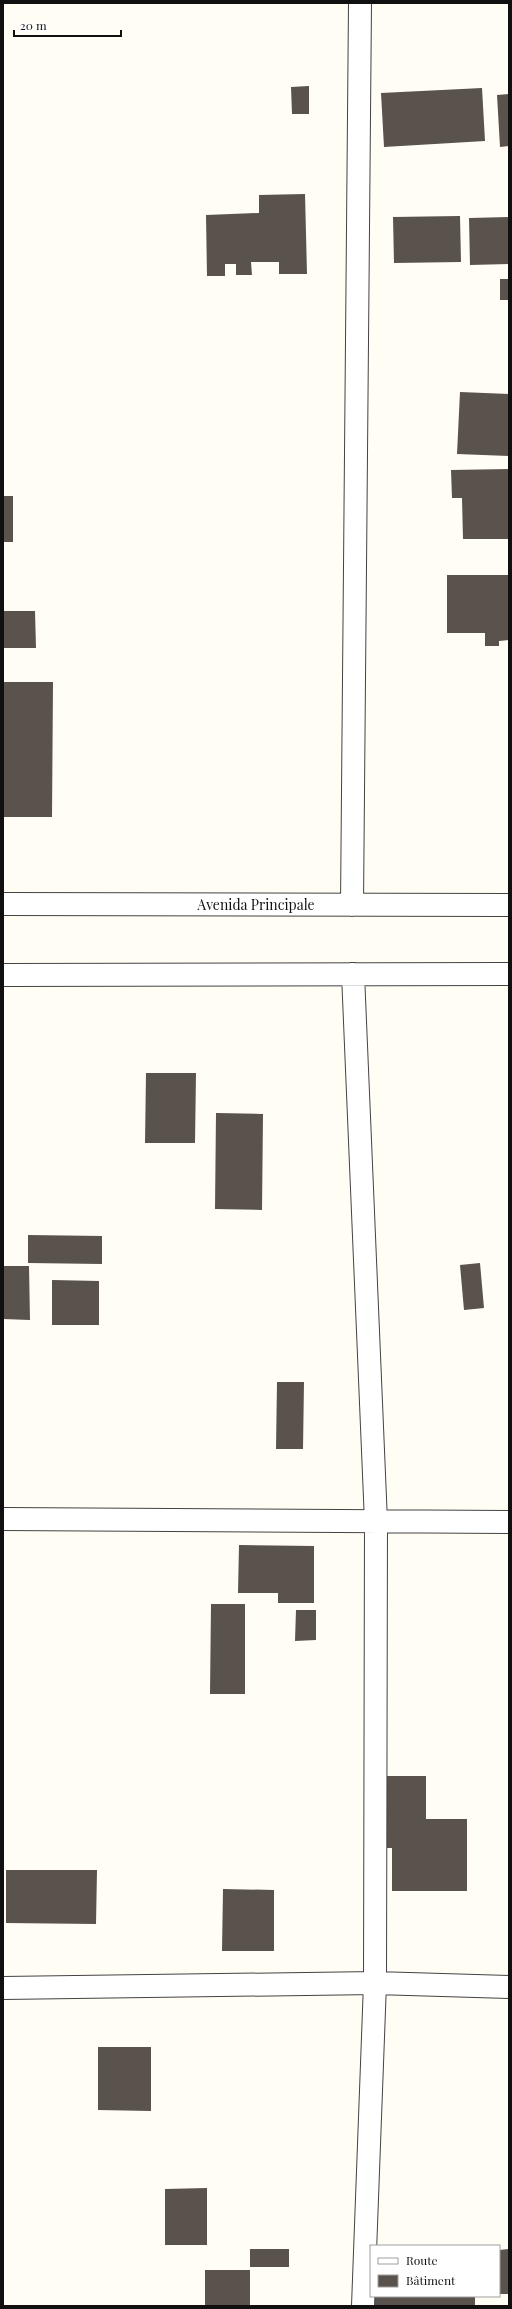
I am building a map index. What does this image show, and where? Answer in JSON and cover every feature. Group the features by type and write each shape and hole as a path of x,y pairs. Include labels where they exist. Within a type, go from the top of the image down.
{"street":[{"path":"352,905 360,3"},
{"name":"Avenida Principale","path":"3,904 509,905"},
{"path":"3,974 509,974"},
{"path":"352,974 376,1522 375,1983 364,2306"},
{"path":"3,1519 509,1522"},
{"path":"3,1988 375,1983 509,1987"}],"building":[{"path":"309,86 309,114 292,114 291,87"},
{"path":"482,88 485,141 384,147 381,93"},
{"path":"509,94 509,146 500,147 497,95"},
{"path":"305,194 307,274 279,274 279,262 251,262 252,275 236,275 236,264 225,264 225,276 207,276 206,215 259,213 259,195"},
{"path":"460,216 461,262 394,263 393,217"},
{"path":"509,217 509,264 470,265 469,218"},
{"path":"500,279 509,279 509,300 500,300"},
{"path":"460,392 509,394 509,456 457,454"},
{"path":"509,469 509,539 463,539 462,498 452,498 451,470"},
{"path":"3,496 13,496 13,542 3,542"},
{"path":"447,575 509,575 509,640 499,641 499,646 485,646 485,633 447,633"},
{"path":"3,611 35,611 36,648 3,648"},
{"path":"3,682 53,682 52,817 3,817"},
{"path":"146,1073 196,1073 195,1143 145,1143"},
{"path":"216,1113 263,1114 262,1210 215,1209"},
{"path":"28,1235 102,1236 102,1264 28,1263"},
{"path":"480,1263 484,1308 464,1310 460,1265"},
{"path":"3,1266 29,1266 30,1320 3,1319"},
{"path":"52,1280 99,1281 99,1325 52,1325"},
{"path":"277,1382 304,1382 303,1449 276,1449"},
{"path":"239,1545 314,1546 314,1603 278,1603 278,1593 238,1593"},
{"path":"211,1604 245,1604 245,1694 210,1694"},
{"path":"296,1610 316,1610 316,1640 295,1641"},
{"path":"385,1776 426,1776 426,1819 467,1819 467,1891 392,1891 392,1848 384,1848"},
{"path":"6,1870 97,1870 96,1924 6,1923"},
{"path":"223,1889 274,1890 274,1951 222,1951"},
{"path":"98,2047 151,2047 151,2111 98,2110"},
{"path":"207,2188 207,2245 165,2245 165,2189"},
{"path":"250,2249 289,2249 289,2267 250,2267"},
{"path":"509,2249 509,2294 500,2294 500,2250"},
{"path":"205,2270 250,2270 250,2306 205,2306"},
{"path":"372,2297 475,2297 475,2306 372,2306"}]}
